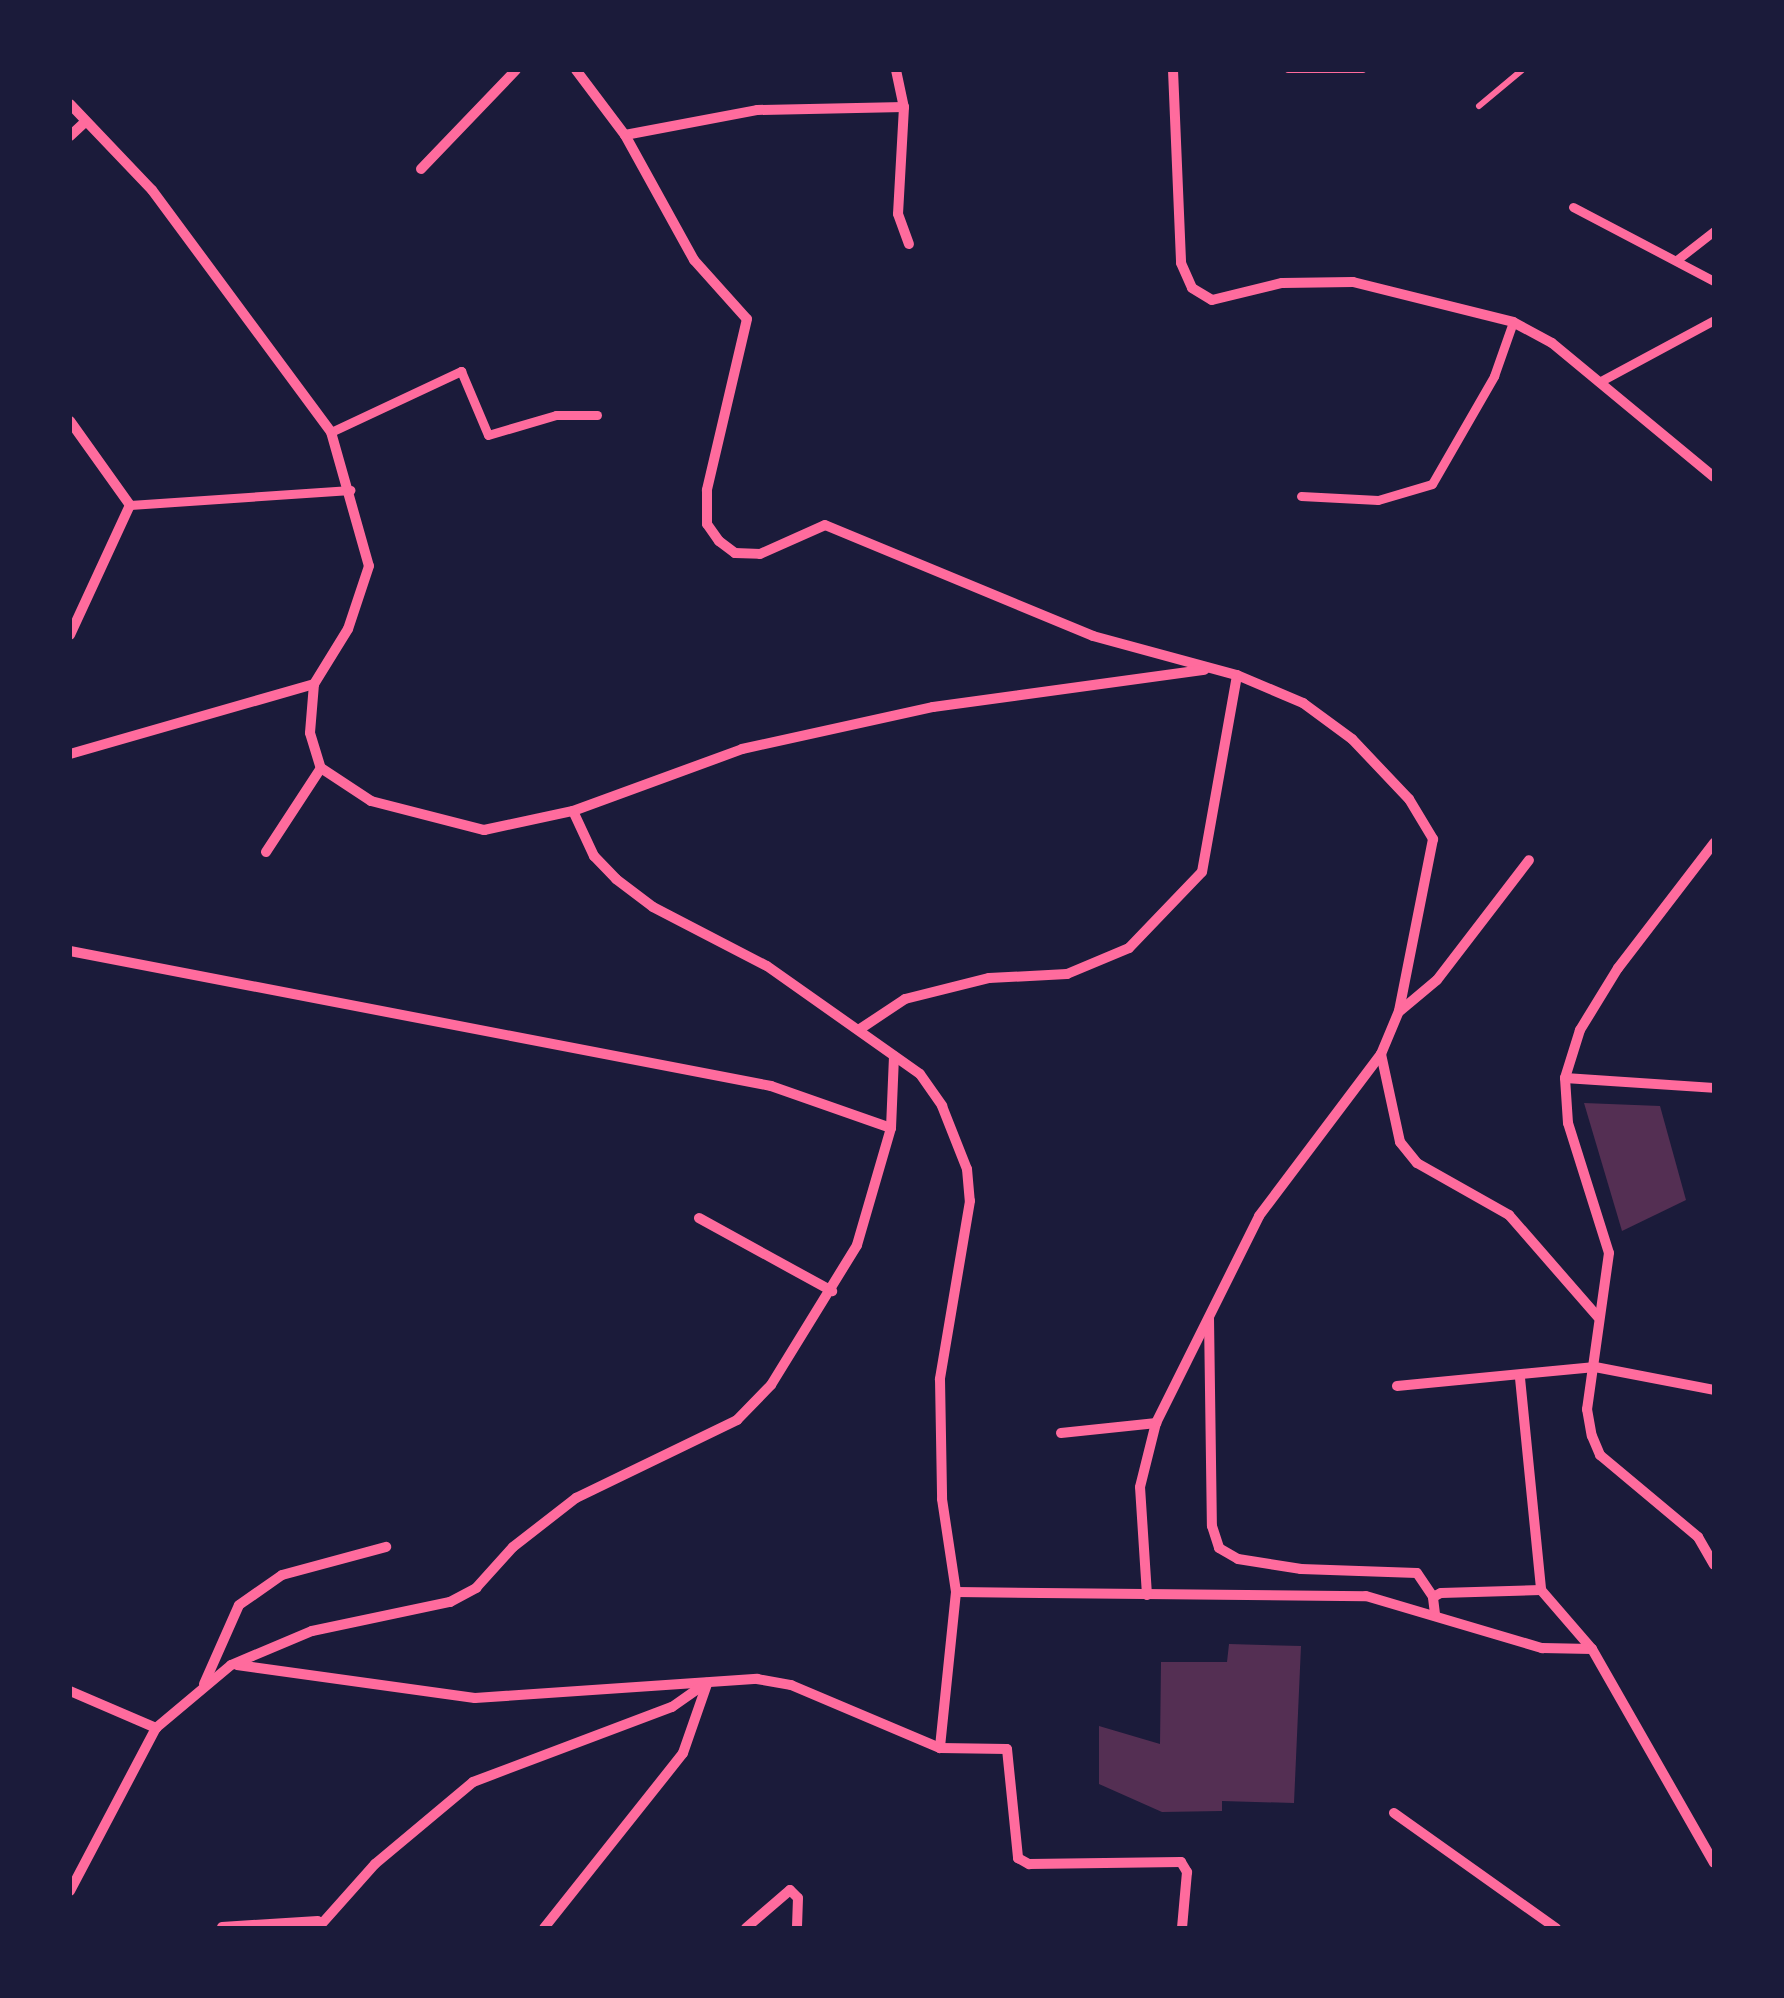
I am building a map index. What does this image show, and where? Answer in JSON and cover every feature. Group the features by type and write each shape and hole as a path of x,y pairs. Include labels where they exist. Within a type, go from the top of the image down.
{"street":[{"path":"421,169 516,70"},
{"path":"576,70 626,135 694,260 747,319 708,490 707,524 719,540 736,553 760,554 826,525 1093,636 1237,675 1303,703 1352,739 1425,819 1433,840 1399,1011 1381,1054 1259,1216 1156,1423 1140,1487 1146,1596"},
{"path":"896,70 904,107 897,182 909,244"},
{"path":"1173,70 1181,263 1192,288 1212,300 1282,283 1353,282 1513,322 1552,342 1714,477"},
{"path":"70,104 83,124 152,190 331,432 369,566 364,593 314,684 310,733 320,768 371,801 484,830 573,811 742,749 914,711 1211,670"},
{"path":"626,135 757,110 904,107"},
{"path":"70,136 83,124"},
{"path":"1573,206 1678,259 1714,282"},
{"path":"1678,259 1714,230"},
{"path":"1598,382 1714,320"},
{"path":"1301,496 1378,500 1432,484 1494,376 1513,322"},
{"path":"331,432 461,370 488,435 556,415 597,415"},
{"path":"70,422 130,506"},
{"path":"130,506 350,490"},
{"path":"70,635 130,506"},
{"path":"860,1029 905,999 990,978 1067,974 1129,948 1202,872 1237,675"},
{"path":"70,754 314,684"},
{"path":"266,852 320,768"},
{"path":"573,811 594,856 616,878 654,906 767,966 920,1074 942,1106 967,1169 970,1201 940,1378 942,1499 956,1592 940,1748"},
{"path":"1714,843 1618,968 1580,1030 1565,1078 1568,1123 1609,1253 1588,1408 1600,1455 1698,1538 1714,1565"},
{"path":"1399,1011 1437,980 1529,860"},
{"path":"70,951 772,1086 891,1128"},
{"path":"1381,1054 1386,1097 1408,1153 1509,1215 1598,1317"},
{"path":"70,1891 156,1728 204,1684 231,1665 312,1630 450,1602 476,1588 513,1547 576,1498 737,1420 771,1385 857,1245 891,1128 894,1056"},
{"path":"1565,1078 1714,1088"},
{"path":"699,1218 832,1291"},
{"path":"1208,1312 1212,1526 1219,1548 1238,1559 1300,1570 1417,1573 1434,1597 1435,1614"},
{"path":"1398,1386 1520,1378 1595,1367 1714,1390"},
{"path":"1520,1378 1541,1590 1592,1649 1714,1863"},
{"path":"1061,1433 1156,1423"},
{"path":"204,1684 238,1604 282,1574 386,1546"},
{"path":"956,1592 1146,1596 1268,1590 1366,1596 1542,1648 1592,1649"},
{"path":"1434,1597 1541,1590"},
{"path":"231,1665 474,1698 707,1683 791,1685 940,1748 1008,1749 1018,1858 1028,1864 1181,1862 1188,1872 1182,1928"},
{"path":"222,1927 321,1926 442,1802 473,1782 672,1708 707,1683"},
{"path":"544,1928 682,1753 707,1683"},
{"path":"70,1691 156,1728"},
{"path":"1394,1813 1556,1928"},
{"path":"746,1928 790,1890 798,1898 797,1928"}],"path":[{"path":"1288,70 1363,70"},
{"path":"1479,106 1522,70"}],"building":[{"path":"1584,1103 1660,1106 1686,1200 1622,1231"},
{"path":"1229,1644 1301,1646 1294,1803 1222,1801 1222,1811 1162,1812 1099,1784 1099,1726 1160,1744 1161,1662 1227,1662"}]}
